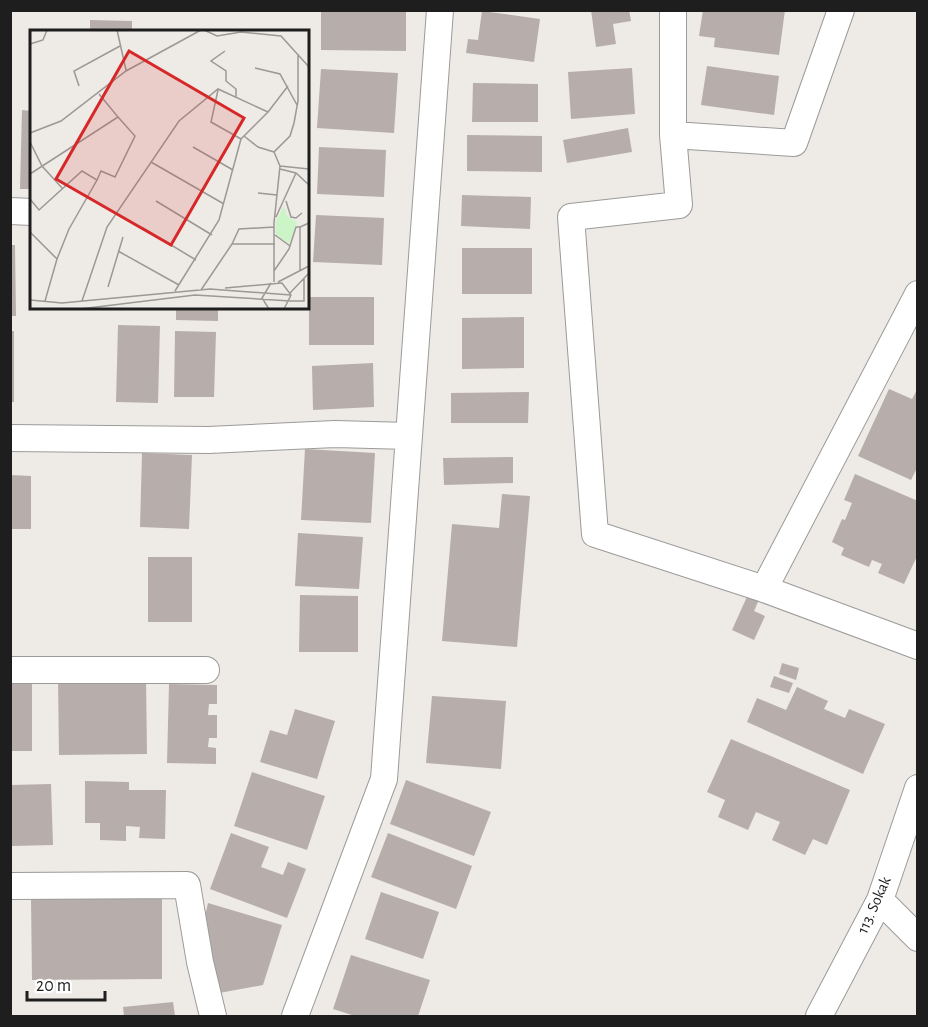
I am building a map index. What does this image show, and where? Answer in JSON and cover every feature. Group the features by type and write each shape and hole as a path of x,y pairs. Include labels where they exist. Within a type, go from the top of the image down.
{"street":[{"path":"295,1017 384,779 440,10"},
{"path":"673,10 673,135 679,205 571,217 595,534 764,589 918,646"},
{"path":"673,135 794,143 841,10"},
{"path":"10,211 30,212"},
{"path":"764,589 909,332 918,294"},
{"path":"10,438 209,440 335,434 409,436"},
{"path":"10,670 206,670"},
{"name":"113. Sokak","path":"819,1017 880,900 918,789"},
{"path":"10,886 187,885 200,962 213,1017"},
{"path":"880,900 918,938"}],"building":[{"path":"321,10 406,10 406,51 321,50"},
{"path":"591,10 629,10 631,21 613,24 616,44 596,47"},
{"path":"703,10 785,10 779,55 714,47 715,38 699,36"},
{"path":"482,11 540,19 534,62 466,53 468,39 478,40"},
{"path":"90,20 132,21 132,30 90,30"},
{"path":"707,66 779,76 774,115 701,105"},
{"path":"632,68 635,114 571,119 568,72"},
{"path":"321,69 398,73 394,133 317,128"},
{"path":"473,83 538,84 538,122 472,122"},
{"path":"22,110 30,111 30,189 20,189"},
{"path":"628,128 632,152 567,163 563,140"},
{"path":"467,135 542,136 542,172 467,171"},
{"path":"319,147 386,150 384,197 317,194"},
{"path":"462,195 531,197 530,229 461,226"},
{"path":"316,215 384,218 382,265 313,262"},
{"path":"10,245 15,245 16,316 10,316"},
{"path":"462,248 532,248 532,294 462,294"},
{"path":"309,297 374,297 374,345 309,345"},
{"path":"176,309 218,309 218,321 176,320"},
{"path":"524,317 524,368 462,369 462,318"},
{"path":"118,325 160,326 158,403 116,402"},
{"path":"10,331 14,331 14,402 10,402"},
{"path":"175,331 216,332 214,397 174,397"},
{"path":"373,363 374,407 313,410 312,366"},
{"path":"918,388 918,466 911,480 858,456 889,389 912,399"},
{"path":"529,392 528,423 451,423 451,393"},
{"path":"305,449 375,453 371,523 301,520"},
{"path":"142,453 192,455 189,529 140,527"},
{"path":"513,457 513,483 444,485 443,458"},
{"path":"855,474 918,501 918,554 904,584 878,573 882,564 872,560 869,567 841,555 844,548 832,542 852,503 844,500"},
{"path":"10,475 31,476 31,529 10,529"},
{"path":"502,494 530,496 517,647 442,641 452,524 499,528"},
{"path":"298,533 363,537 359,589 295,586"},
{"path":"148,557 192,557 192,622 148,622"},
{"path":"750,590 761,595 754,611 765,616 754,640 732,630"},
{"path":"300,595 358,596 358,652 299,652"},
{"path":"782,663 799,668 796,680 779,674"},
{"path":"774,676 793,683 789,693 770,687"},
{"path":"146,678 147,754 59,755 58,679"},
{"path":"10,684 32,684 32,751 10,751"},
{"path":"169,684 217,685 217,704 209,704 208,715 217,715 217,738 209,738 208,747 216,748 216,764 167,763"},
{"path":"797,687 828,701 824,709 845,718 849,709 885,724 863,774 747,722 757,698 786,710"},
{"path":"432,696 506,701 501,769 426,763"},
{"path":"295,709 335,721 317,779 260,762 270,730 287,735"},
{"path":"731,739 850,790 827,845 813,839 805,855 772,840 780,822 756,812 748,830 718,817 725,800 707,792"},
{"path":"252,772 325,796 307,850 234,826"},
{"path":"406,780 491,812 474,856 390,824"},
{"path":"85,781 129,782 129,790 166,790 165,839 139,838 140,827 126,826 126,841 100,840 100,823 85,823"},
{"path":"51,784 53,845 12,846 11,785"},
{"path":"231,833 269,847 261,867 283,875 288,862 306,869 287,918 210,889"},
{"path":"388,833 472,866 456,909 371,877"},
{"path":"381,892 439,912 423,959 365,939"},
{"path":"162,898 162,979 32,980 31,899"},
{"path":"208,903 282,925 263,985 219,993 205,916"},
{"path":"351,955 430,980 418,1016 355,1016 333,1009"},
{"path":"173,1002 175,1016 124,1016 123,1007"}]}
